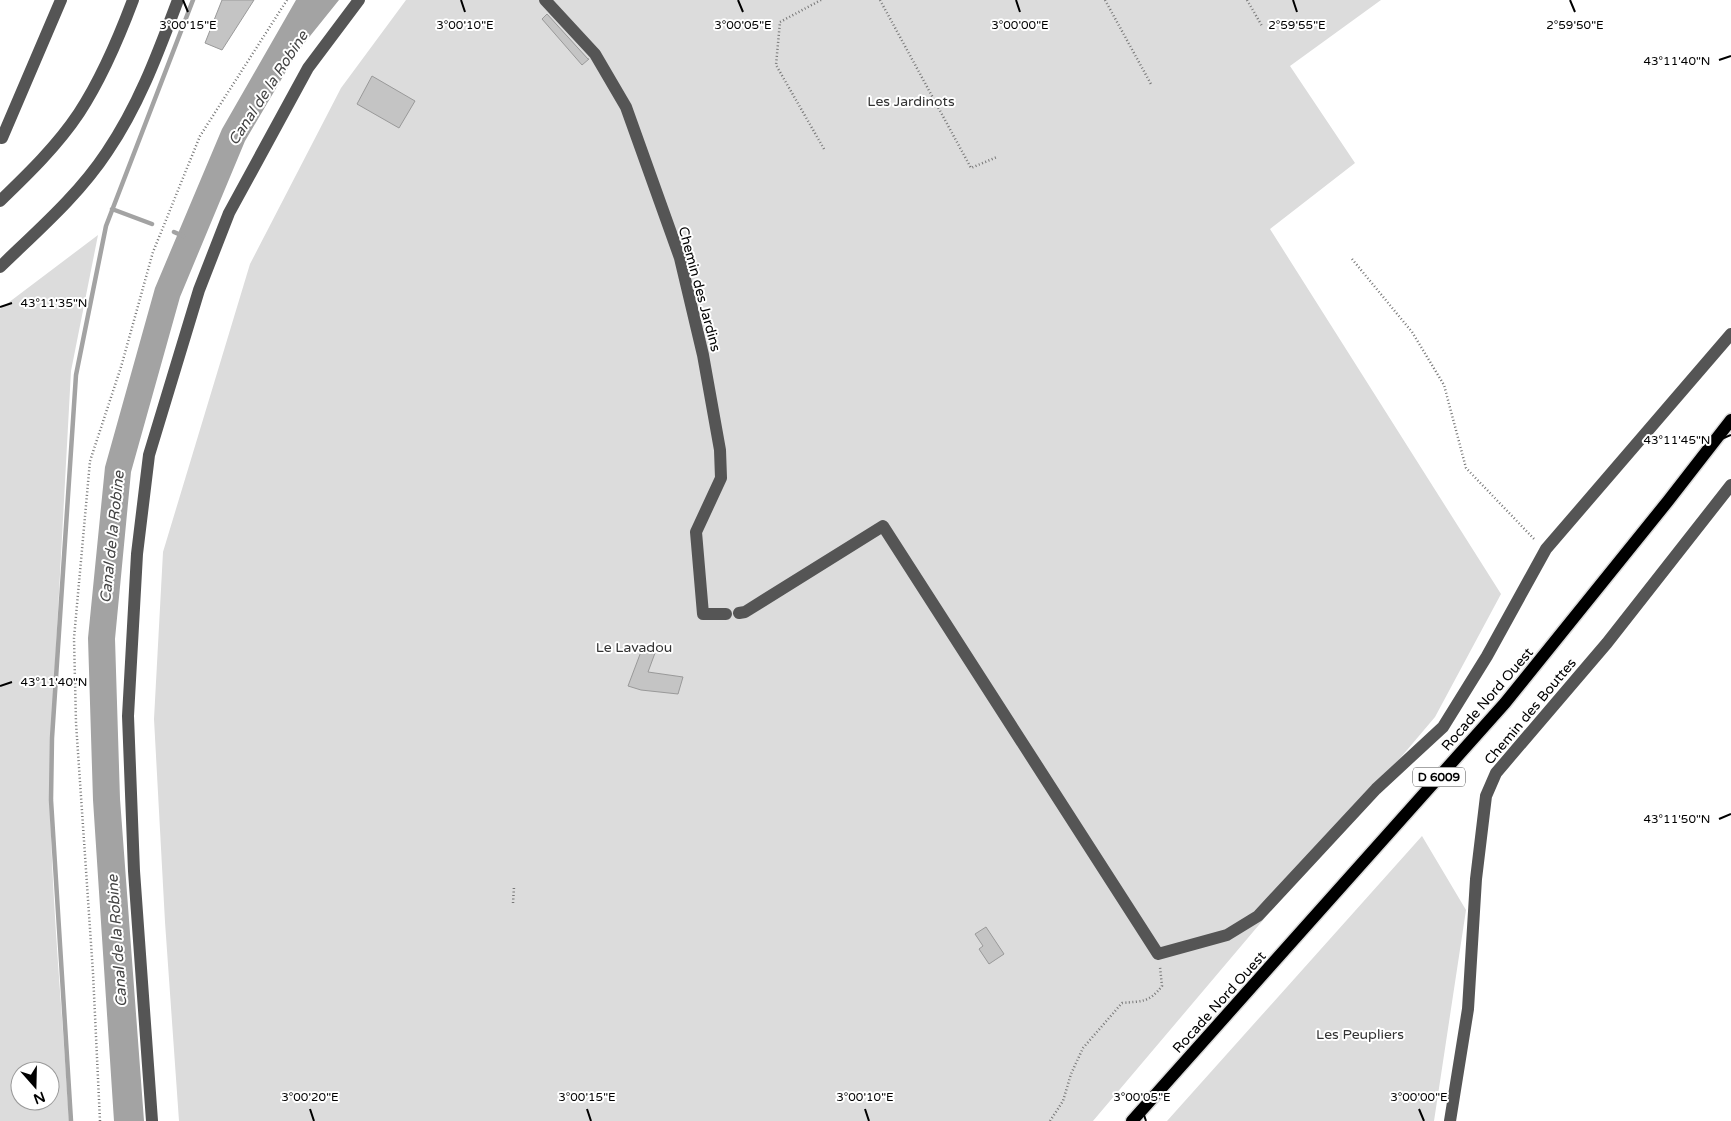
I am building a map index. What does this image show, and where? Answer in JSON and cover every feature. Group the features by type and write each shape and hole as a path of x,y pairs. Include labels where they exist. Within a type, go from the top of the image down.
{"main road":[{"name":"Rocade Nord Ouest","path":"1132,1121 1505,703 1662,509 1731,420"}],"street":[{"path":"2,138 61,0"},
{"path":"0,201 34,167 78,115 113,53 133,0"},
{"path":"0,267 72,196 107,152 147,81 178,0"},
{"path":"152,1121 134,871 128,716 138,554 149,455 199,290 229,213 308,68 359,0"},
{"name":"Chemin des Jardins","path":"545,0 595,54 626,107 680,258 703,355 720,450 721,478 696,532 703,614 726,614"},
{"path":"739,613 745,612 883,526 1158,954 1227,935 1243,927 1258,916 1376,790 1443,728 1487,656 1546,549 1731,334"},
{"name":"Chemin des Bouttes","path":"1450,1121 1468,1008 1476,879 1486,796 1496,772 1607,643 1731,485"}],"path":[{"path":"821,0 780,22 776,65 824,149"},
{"path":"880,0 971,168 997,157"},
{"path":"1105,0 1152,86"},
{"path":"1247,0 1262,26"},
{"path":"1352,259 1412,332 1444,386 1466,468 1539,545 1546,549"},
{"path":"513,903 514,887"},
{"path":"1050,1121 1063,1101 1071,1074 1083,1048 1102,1024 1122,1003 1141,1001 1154,996 1162,986 1158,954"}],"green space":[{"name":"Le Lavadou","path":"406,0 1381,0 1290,66 1355,163 1270,229 1501,594 1435,717 1093,1121 179,1121 165,922 154,719 163,552 250,264 341,88"},
{"path":"98,235 71,371 50,759 54,895 69,1121 0,1121 0,309"},
{"name":"Les Peupliers","path":"1422,836 1466,910 1434,1121 1167,1121"}],"water":[{"name":"Canal de la Robine","path":"296,0 339,0 298,51 245,141 180,297 131,472 115,639 120,799 144,1121 114,1121 93,800 88,638 105,467 155,288 222,129"}],"building":[{"path":"222,0 254,0 222,50 205,43"},
{"path":"547,14 589,59 582,65 542,19"},
{"path":"372,76 415,101 399,128 357,104"},
{"path":"642,649 655,653 648,672 683,677 678,694 641,690 628,686"},
{"path":"986,927 1004,954 989,964 979,949 983,946 975,934"}],"waterway":[{"path":"71,1121 51,800 52,738 76,375 106,226 193,0"},
{"path":"112,209 152,224"},
{"path":"174,232 183,236"}],"park label":[{"name":"Les Jardinots","path":"911,101"}]}
